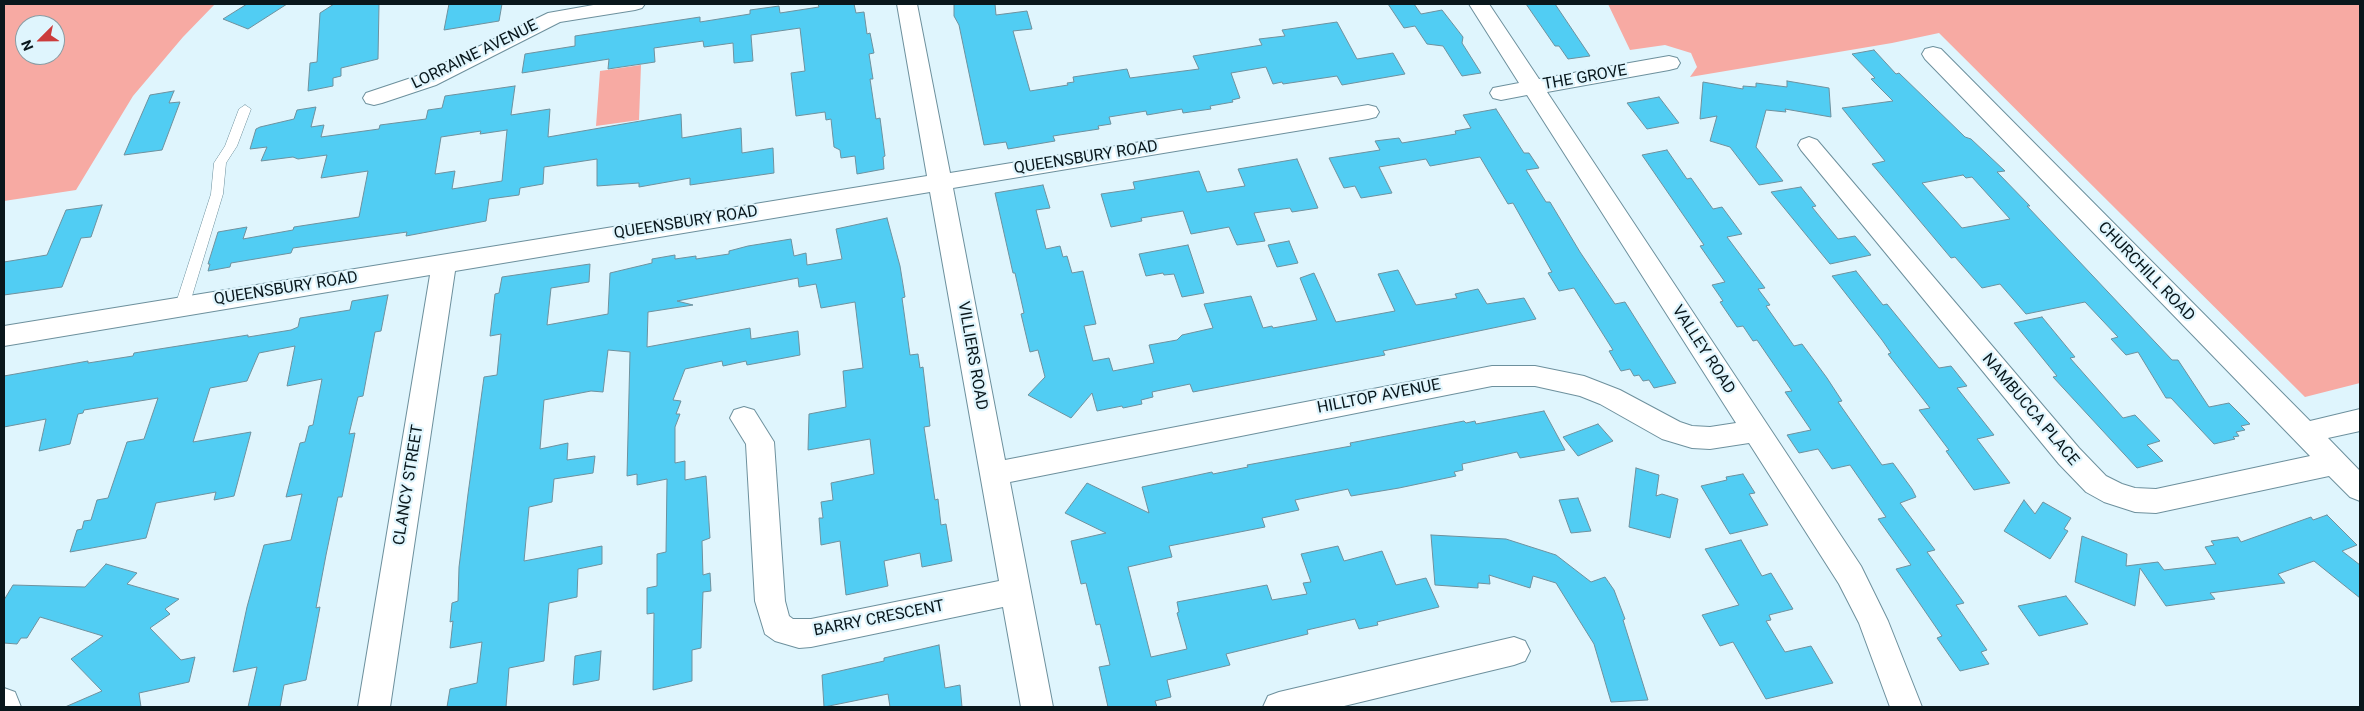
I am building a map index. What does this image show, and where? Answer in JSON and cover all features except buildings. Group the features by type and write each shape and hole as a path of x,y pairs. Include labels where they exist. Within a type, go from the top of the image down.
{"street":[{"name":"LORRAINE AVENUE","path":"374,98 428,80 555,17 635,4"},
{"name":"VILLIERS ROAD","path":"907,4 1037,707"},
{"name":"VALLEY ROAD","path":"1479,4 1863,599 1906,707"},
{"name":"CHURCHILL ROAD","path":"1933,54 2360,489"},
{"name":"THE GROVE","path":"1501,93 1668,64"},
{"name":"QUEENSBURY ROAD","path":"4,336 1368,112"},
{"name":"NAMBUCCA PLACE","path":"1809,145 2069,456 2096,484 2114,494 2136,500 2156,501 2334,463"},
{"name":"CLANCY STREET","path":"374,707 444,264"},
{"name":"HILLTOP AVENUE","path":"994,474 1492,376 1535,376 1584,386 1610,397 1672,430 1692,437 1710,438 1756,431"},
{"name":"BARRY CRESCENT","path":"744,418 755,432 761,448 770,601 776,624 786,631 799,634 811,633 1016,591"},
{"path":"2304,433 2360,420"},
{"path":"1279,707 1514,651"},
{"path":"4,703 6,707"}],"lane":[{"path":"182,306 217,194 220,163 232,146 245,109"}],"shaded area":[{"path":"4,4 215,4 183,37 133,96 76,190 4,201"},
{"path":"1608,4 2360,4 2360,383 2305,397 1939,33 1892,43 1690,77 1697,67 1691,53 1665,45 1630,50"},
{"path":"641,65 639,120 596,126 600,71"}]}
